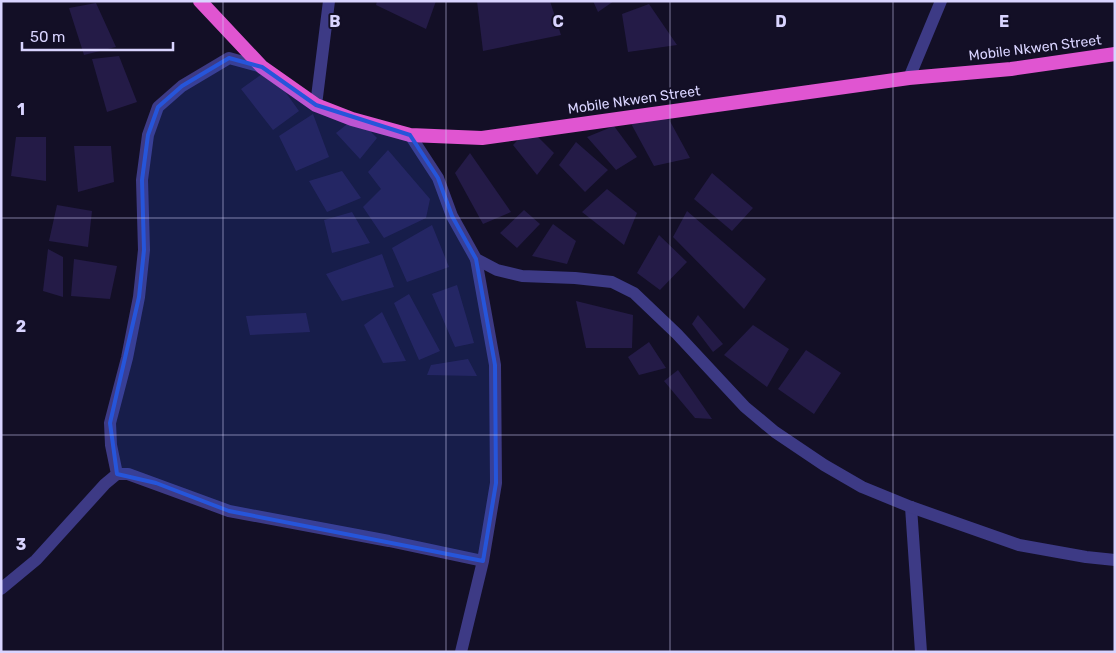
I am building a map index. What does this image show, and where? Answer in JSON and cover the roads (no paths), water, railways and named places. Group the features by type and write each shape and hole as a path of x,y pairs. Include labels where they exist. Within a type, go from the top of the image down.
{"highway":[{"name":"Mobile Nkwen Street","path":"200,1 262,67 316,105 352,119 410,135 482,138 909,78 1011,69 1115,54"}],"street":[{"path":"316,105 329,1"},
{"path":"909,78 941,1"},
{"path":"118,474 111,445 110,423 139,297 144,250 142,180 148,136 158,107 182,86 229,58 262,67"},
{"path":"410,135 438,178 452,216 476,259 495,365 496,483 484,561 461,652"},
{"path":"476,259 497,270 522,276 575,278 612,282 634,293 677,334 745,407 775,432 824,465 862,487 911,507 1019,545 1086,557 1115,560"},
{"path":"1,589 36,560 105,484 118,474 128,474 229,511 484,561"},
{"path":"911,507 921,652"}]}
